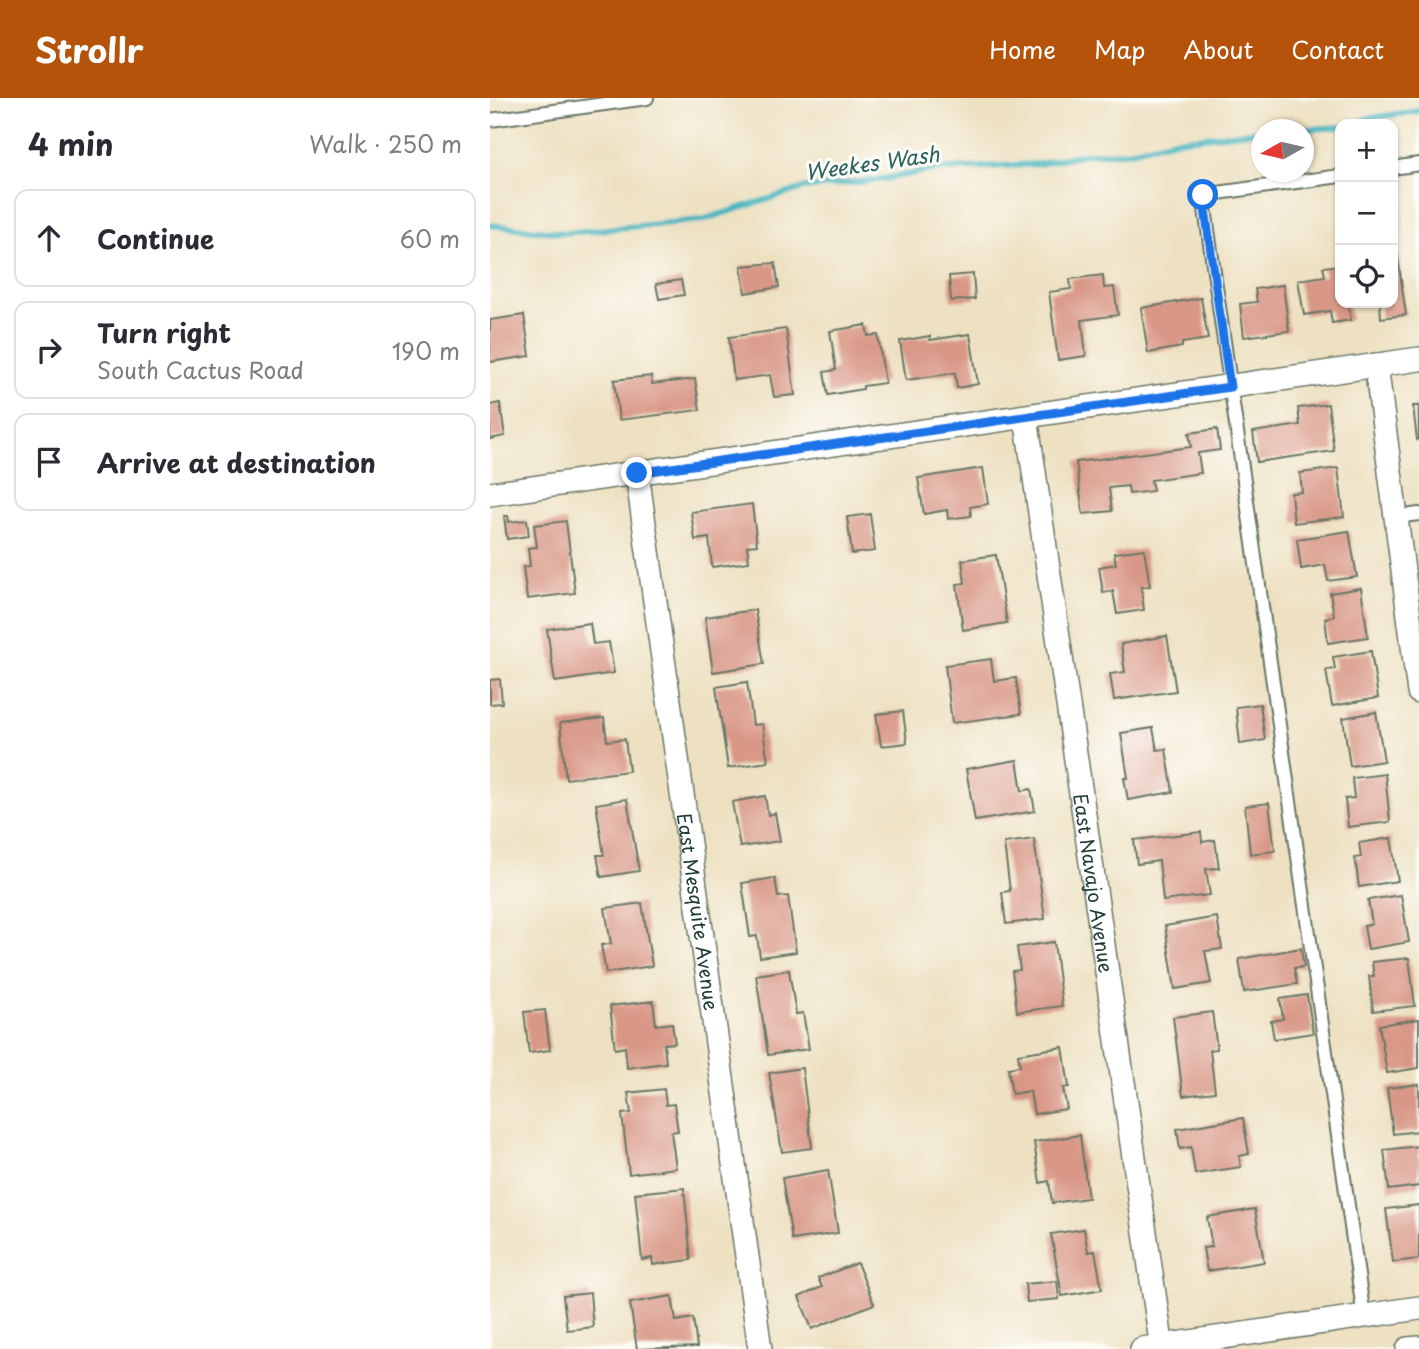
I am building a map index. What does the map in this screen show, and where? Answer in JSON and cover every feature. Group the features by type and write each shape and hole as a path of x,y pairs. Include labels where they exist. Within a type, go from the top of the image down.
{"street":[{"path":"490,494 1419,359"},
{"path":"1376,365 1418,679"},
{"name":"East Navajo Avenue","path":"1026,417 1155,1348"},
{"name":"East Mesquite Avenue","path":"637,473 760,1349"},
{"path":"1155,1348 1419,1308"},
{"path":"1408,1349 1419,1348"}],"lane":[{"path":"490,120 646,98"},
{"path":"1398,167 1419,164"},
{"path":"1335,177 1203,195 1364,1317"},
{"path":"1396,517 1419,514"}],"building":[{"path":"1398,258 1406,315 1381,318 1380,308 1398,308"},
{"path":"775,263 779,287 745,293 741,266"},
{"path":"1335,266 1335,308 1349,308 1351,320 1332,323 1330,311 1304,315 1298,280 1325,276 1323,267"},
{"path":"973,274 975,299 951,301 949,276"},
{"path":"1103,275 1104,288 1114,287 1118,315 1082,320 1086,356 1058,360 1049,292 1071,289 1070,279"},
{"path":"681,280 684,295 659,299 656,284"},
{"path":"1283,285 1289,331 1244,337 1240,304 1257,302 1255,289"},
{"path":"1201,298 1208,339 1148,353 1141,308"},
{"path":"524,315 530,356 490,362 490,320"},
{"path":"866,325 868,336 878,335 885,383 828,395 824,372 836,370 830,331"},
{"path":"786,329 795,395 774,397 770,375 734,380 729,337"},
{"path":"970,334 978,384 957,388 955,373 906,380 900,341"},
{"path":"651,376 652,384 695,379 700,410 619,420 614,380"},
{"path":"500,403 505,436 490,439 490,405"},
{"path":"1328,404 1334,451 1257,462 1253,432 1300,425 1298,408"},
{"path":"1413,406 1419,406 1417,440"},
{"path":"1217,429 1220,450 1198,453 1201,473 1151,480 1153,491 1129,494 1128,486 1109,488 1112,511 1083,514 1076,462 1191,447 1189,433"},
{"path":"983,468 988,504 970,507 971,516 948,519 947,510 924,514 918,478"},
{"path":"1338,468 1344,517 1294,523 1291,493 1302,492 1300,473"},
{"path":"752,504 757,545 747,546 749,562 712,567 709,538 695,540 691,512"},
{"path":"870,514 875,551 852,554 847,517"},
{"path":"504,516 508,516 509,522 527,520 529,536 507,539"},
{"path":"566,521 575,593 527,599 523,567 530,566 528,548 537,547 534,525"},
{"path":"1349,531 1357,577 1328,581 1325,565 1301,569 1297,539"},
{"path":"1144,549 1150,586 1141,587 1144,610 1117,614 1113,591 1103,593 1099,567 1116,564 1114,553"},
{"path":"996,555 1007,623 963,630 957,584 965,583 962,560"},
{"path":"1361,588 1368,637 1328,643 1325,618 1334,616 1330,593"},
{"path":"755,610 764,664 713,672 705,617"},
{"path":"590,623 593,644 609,642 614,673 555,682 547,629"},
{"path":"1167,636 1176,691 1114,700 1110,674 1125,672 1121,644"},
{"path":"1371,651 1378,698 1332,706 1326,670 1335,669 1333,657"},
{"path":"991,659 994,681 1016,678 1021,714 952,723 945,665"},
{"path":"500,679 502,703 490,704 490,680"},
{"path":"747,682 753,725 762,724 768,762 728,768 716,687"},
{"path":"1260,704 1265,740 1240,744 1236,707"},
{"path":"903,711 907,743 881,746 876,714"},
{"path":"1376,712 1384,761 1350,766 1343,718"},
{"path":"604,718 607,741 625,739 629,771 566,779 560,723"},
{"path":"1153,728 1157,750 1166,749 1173,792 1128,800 1124,778 1128,778 1121,733"},
{"path":"1017,760 1022,791 1031,789 1035,811 975,821 966,769"},
{"path":"1385,774 1390,822 1348,827 1345,799 1354,798 1352,778"},
{"path":"765,796 768,815 775,813 780,841 740,847 732,802"},
{"path":"627,799 639,871 601,877 597,855 604,855 596,804"},
{"path":"1269,803 1275,851 1250,854 1245,806"},
{"path":"1201,832 1202,842 1215,840 1219,868 1206,869 1210,895 1163,901 1159,861 1137,864 1134,840"},
{"path":"1391,838 1398,881 1359,887 1355,858 1361,857 1359,843"},
{"path":"1034,839 1045,919 1006,924 1002,892 1010,891 1004,843"},
{"path":"775,878 778,897 788,896 796,952 760,957 757,936 750,937 742,883"},
{"path":"1401,895 1409,942 1368,949 1364,926 1372,924 1368,900"},
{"path":"642,903 652,966 606,973 601,945 611,944 605,908"},
{"path":"1217,917 1222,949 1205,951 1211,983 1175,989 1165,926"},
{"path":"1054,942 1062,1006 1017,1012 1012,971 1020,970 1017,947"},
{"path":"1301,948 1304,967 1294,968 1297,984 1244,992 1239,959"},
{"path":"1409,958 1415,1006 1373,1011 1369,976 1374,976 1372,962"},
{"path":"789,970 796,1014 803,1013 809,1049 768,1055 756,975"},
{"path":"1307,995 1313,1033 1274,1039 1271,1021 1283,1019 1280,999"},
{"path":"653,1001 656,1025 672,1023 675,1043 664,1044 666,1063 627,1068 625,1047 615,1049 610,1006"},
{"path":"545,1010 550,1050 529,1053 524,1012"},
{"path":"1212,1012 1217,1049 1210,1050 1215,1092 1183,1096 1173,1017"},
{"path":"1419,1019 1419,1068 1387,1073 1379,1025"},
{"path":"1063,1047 1069,1087 1063,1088 1067,1109 1034,1114 1030,1091 1012,1094 1008,1068 1020,1066 1018,1054"},
{"path":"802,1068 812,1148 782,1152 769,1073"},
{"path":"1419,1084 1419,1131 1393,1134 1387,1088"},
{"path":"664,1089 666,1105 674,1104 678,1131 671,1132 676,1168 629,1174 622,1114 631,1113 628,1093"},
{"path":"1243,1118 1249,1154 1239,1156 1241,1167 1195,1174 1191,1147 1180,1149 1177,1129"},
{"path":"1080,1135 1088,1198 1052,1203 1049,1181 1040,1183 1034,1142"},
{"path":"1419,1146 1419,1186 1389,1190 1384,1150"},
{"path":"828,1170 838,1233 792,1240 782,1178"},
{"path":"684,1188 691,1260 653,1265 652,1258 642,1260 635,1193"},
{"path":"1419,1205 1419,1259 1393,1262 1386,1209"},
{"path":"1255,1209 1264,1262 1207,1271 1203,1248 1212,1247 1207,1217"},
{"path":"1084,1229 1088,1252 1095,1251 1102,1289 1062,1296 1051,1234"},
{"path":"857,1263 874,1304 812,1329 799,1297 822,1287 818,1278"},
{"path":"1057,1281 1059,1299 1027,1302 1025,1284"},
{"path":"590,1293 593,1327 567,1330 563,1296"},
{"path":"672,1296 676,1321 693,1318 697,1347 637,1349 630,1303"}],"waterway":[{"name":"Weekes Wash","path":"1366,119 1419,111"},
{"name":"Weekes Wash","path":"1314,129 1335,127"},
{"name":"Weekes Wash","path":"490,225 564,233 702,220 804,188 877,180 933,170 1039,164 1083,154 1126,152 1174,140 1251,132"}],"route":[{"path":"637,473 1230,387 1203,195"}]}
